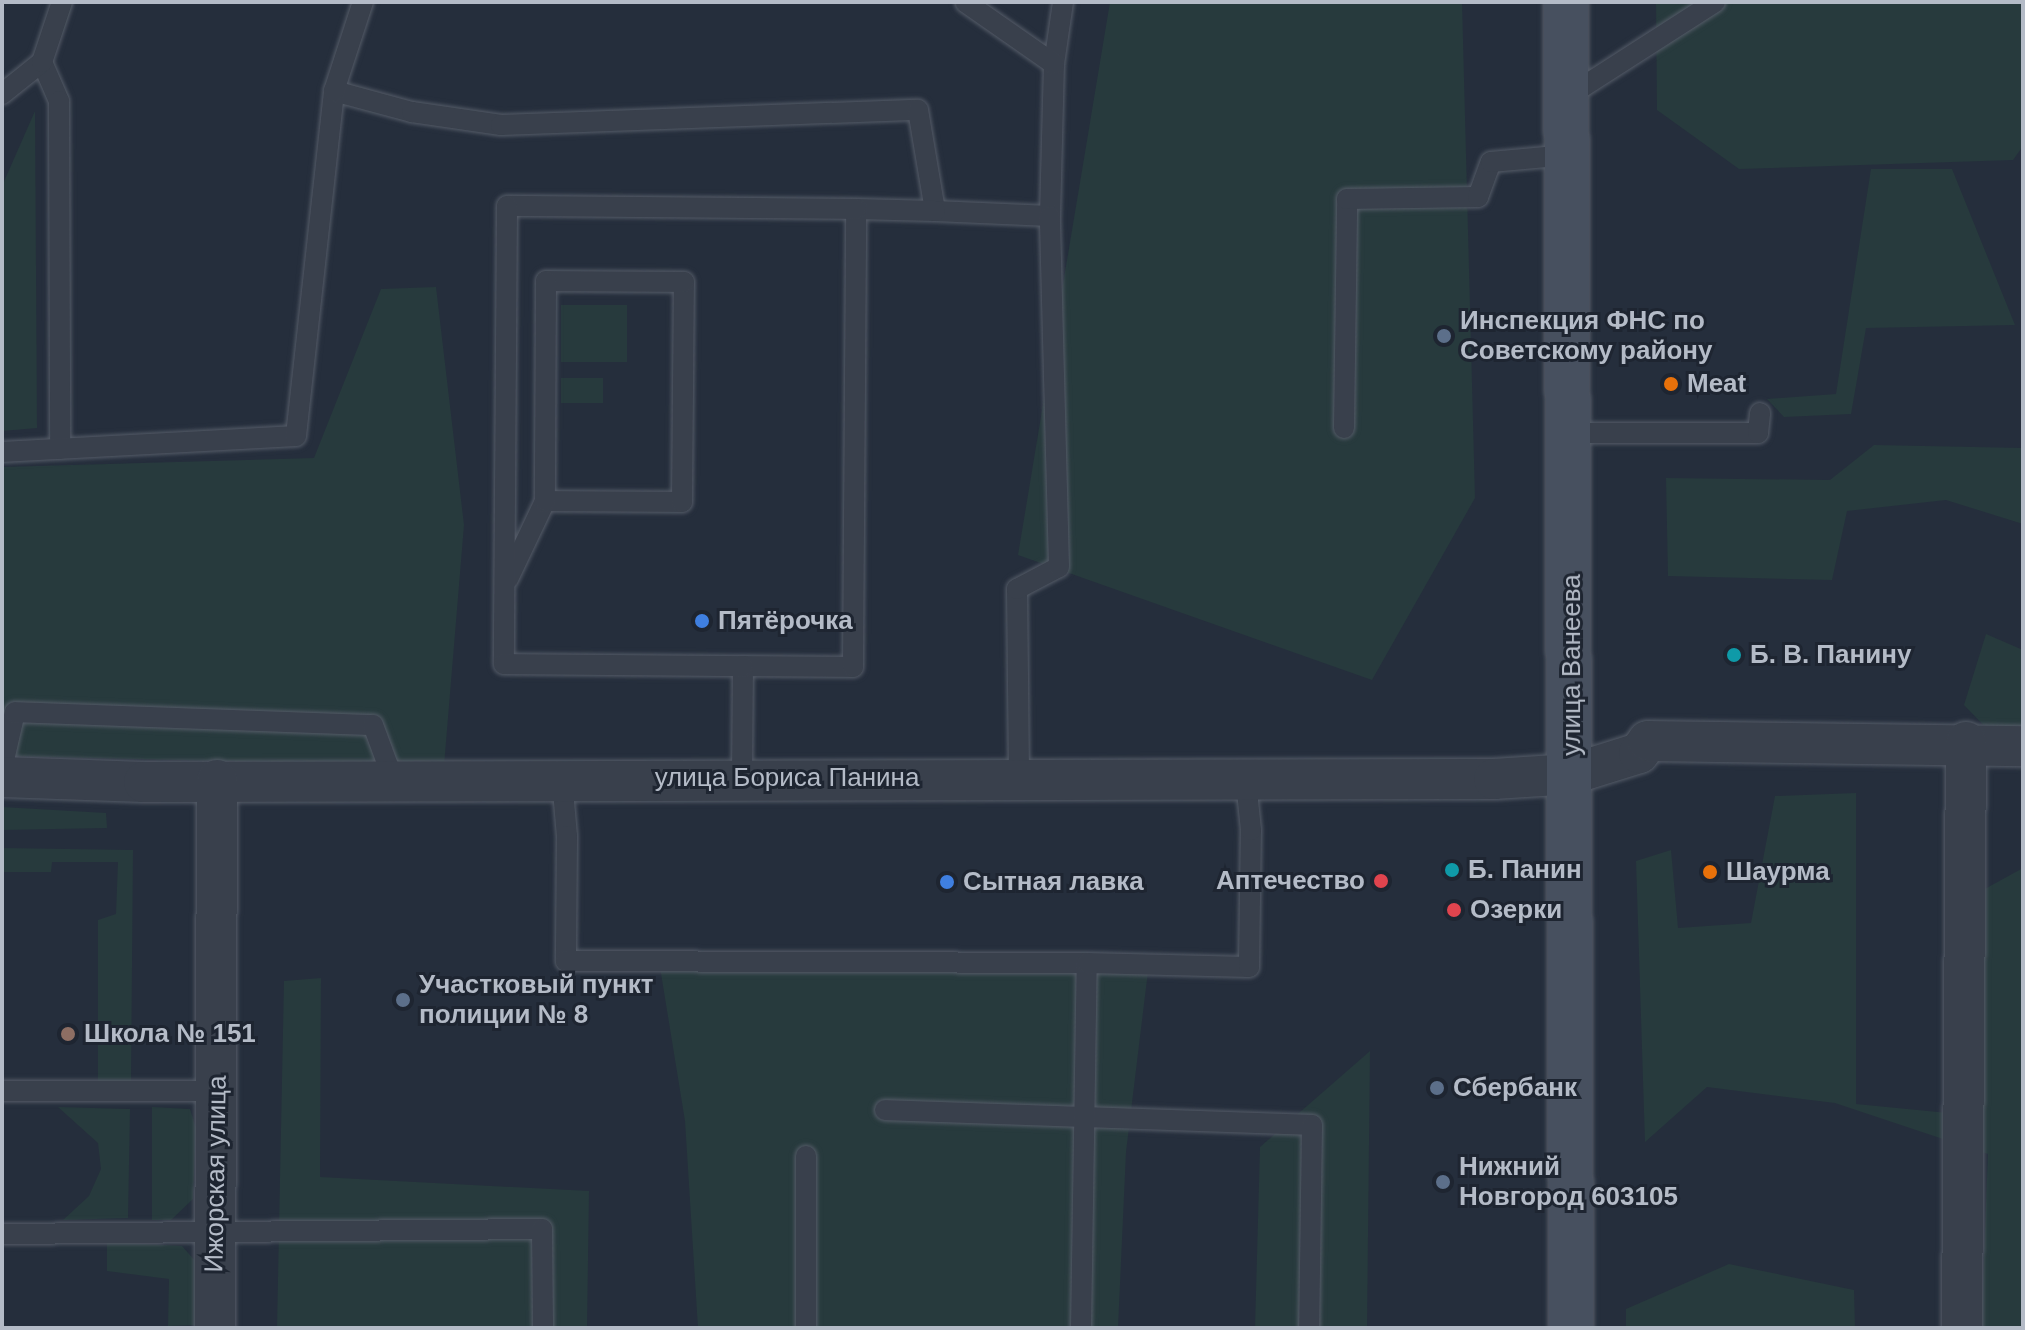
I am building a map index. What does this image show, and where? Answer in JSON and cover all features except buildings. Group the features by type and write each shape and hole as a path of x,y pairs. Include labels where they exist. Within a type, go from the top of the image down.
{"main road":[{"name":"улица Ванеева","path":"1566,2 1572,774 1571,1328"}],"street":[{"name":"улица Бориса Панина","path":"2,777 217,780 1019,777 1246,782 1572,774 1639,753 1648,741 1966,742"},
{"path":"1962,1328 1966,742 2023,746"},
{"name":"Ижорская улица","path":"215,1328 217,780"}],"lane":[{"path":"2,94 42,62 62,2"},
{"path":"2,452 296,436 334,91 363,2"},
{"path":"965,2 1054,64"},
{"path":"1019,777 1017,589 1059,567 1050,216 1054,64 1063,2"},
{"path":"1567,97 1715,2"},
{"path":"42,62 59,101 60,449"},
{"path":"334,91 412,112 501,125 918,110 935,211"},
{"path":"1344,428 1347,199 1478,197 1491,162 1568,155"},
{"path":"856,209 853,667 504,664 507,206 856,209 1050,216"},
{"path":"504,586 545,501 546,281 684,282 682,502 545,501"},
{"path":"1570,433 1758,433 1760,413"},
{"path":"742,778 743,666"},
{"path":"2,769 15,712 373,725 393,779"},
{"path":"562,779 567,836 566,961 1087,963 1249,967 1251,830 1246,782"},
{"path":"1081,1328 1087,963"},
{"path":"2,1091 217,1091"},
{"path":"885,1110 1312,1125 1309,1328"},
{"path":"806,1156 806,1328"},
{"path":"2,1234 542,1229 543,1328"}],"shaded area":[{"path":"1110,2 1462,2 1475,498 1372,680 1018,555"},
{"path":"1656,2 2023,2 2023,146 2013,160 1739,169 1657,110"},
{"path":"35,111 37,428 2,431 2,186"},
{"path":"1871,169 1952,169 2015,325 1866,328 1851,414 1784,417 1767,399 1836,394"},
{"path":"436,287 464,525 444,766 2,756 2,467 314,458 381,289"},
{"path":"561,305 627,305 627,362 561,362"},
{"path":"561,378 603,378 603,403 561,403"},
{"path":"1874,445 2023,448 2023,524 1946,500 1847,511 1832,580 1668,576 1666,478 1830,480"},
{"path":"1986,634 2023,650 2023,766 1964,705"},
{"path":"1856,793 1856,1104 1979,1116 1983,890 2023,868 2023,1328 1981,1328 1988,1154 1835,1103 1707,1087 1645,1142 1636,861 1671,850 1678,928 1751,923 1775,796"},
{"path":"2,807 106,813 107,828 2,830"},
{"path":"2,848 133,850 131,1081 98,1081 98,920 116,914 118,862 52,862 51,872 2,872"},
{"path":"659,961 1149,963 1126,1152 1118,1328 698,1328 685,1121"},
{"path":"321,978 320,1177 589,1191 587,1328 277,1328 284,981"},
{"path":"1370,1051 1367,1328 1255,1328 1260,1147"},
{"path":"58,1107 130,1109 128,1218 63,1220 89,1196 101,1169 98,1143"},
{"path":"152,1107 190,1109 196,1128 193,1199 171,1220 152,1220"},
{"path":"107,1242 182,1246 197,1263 202,1325 168,1326 169,1279 107,1271"},
{"path":"1729,1264 1854,1290 1855,1328 1626,1328 1626,1309"}],"place":[{"name":"Инспекция ФНС по Советскому району","path":"1444,336"},
{"name":"Meat","path":"1671,384"},
{"name":"Пятёрочка","path":"702,621"},
{"name":"Б. В. Панину","path":"1734,655"},
{"name":"Б. Панин","path":"1452,870"},
{"name":"Шаурма","path":"1710,872"},
{"name":"Аптечество","path":"1381,881"},
{"name":"Сытная лавка","path":"947,882"},
{"name":"Озерки","path":"1454,910"},
{"name":"Участковый пункт полиции № 8","path":"403,1000"},
{"name":"Школа № 151","path":"68,1034"},
{"name":"Сбербанк","path":"1437,1088"},
{"name":"Нижний Новгород 603105","path":"1443,1182"}]}
